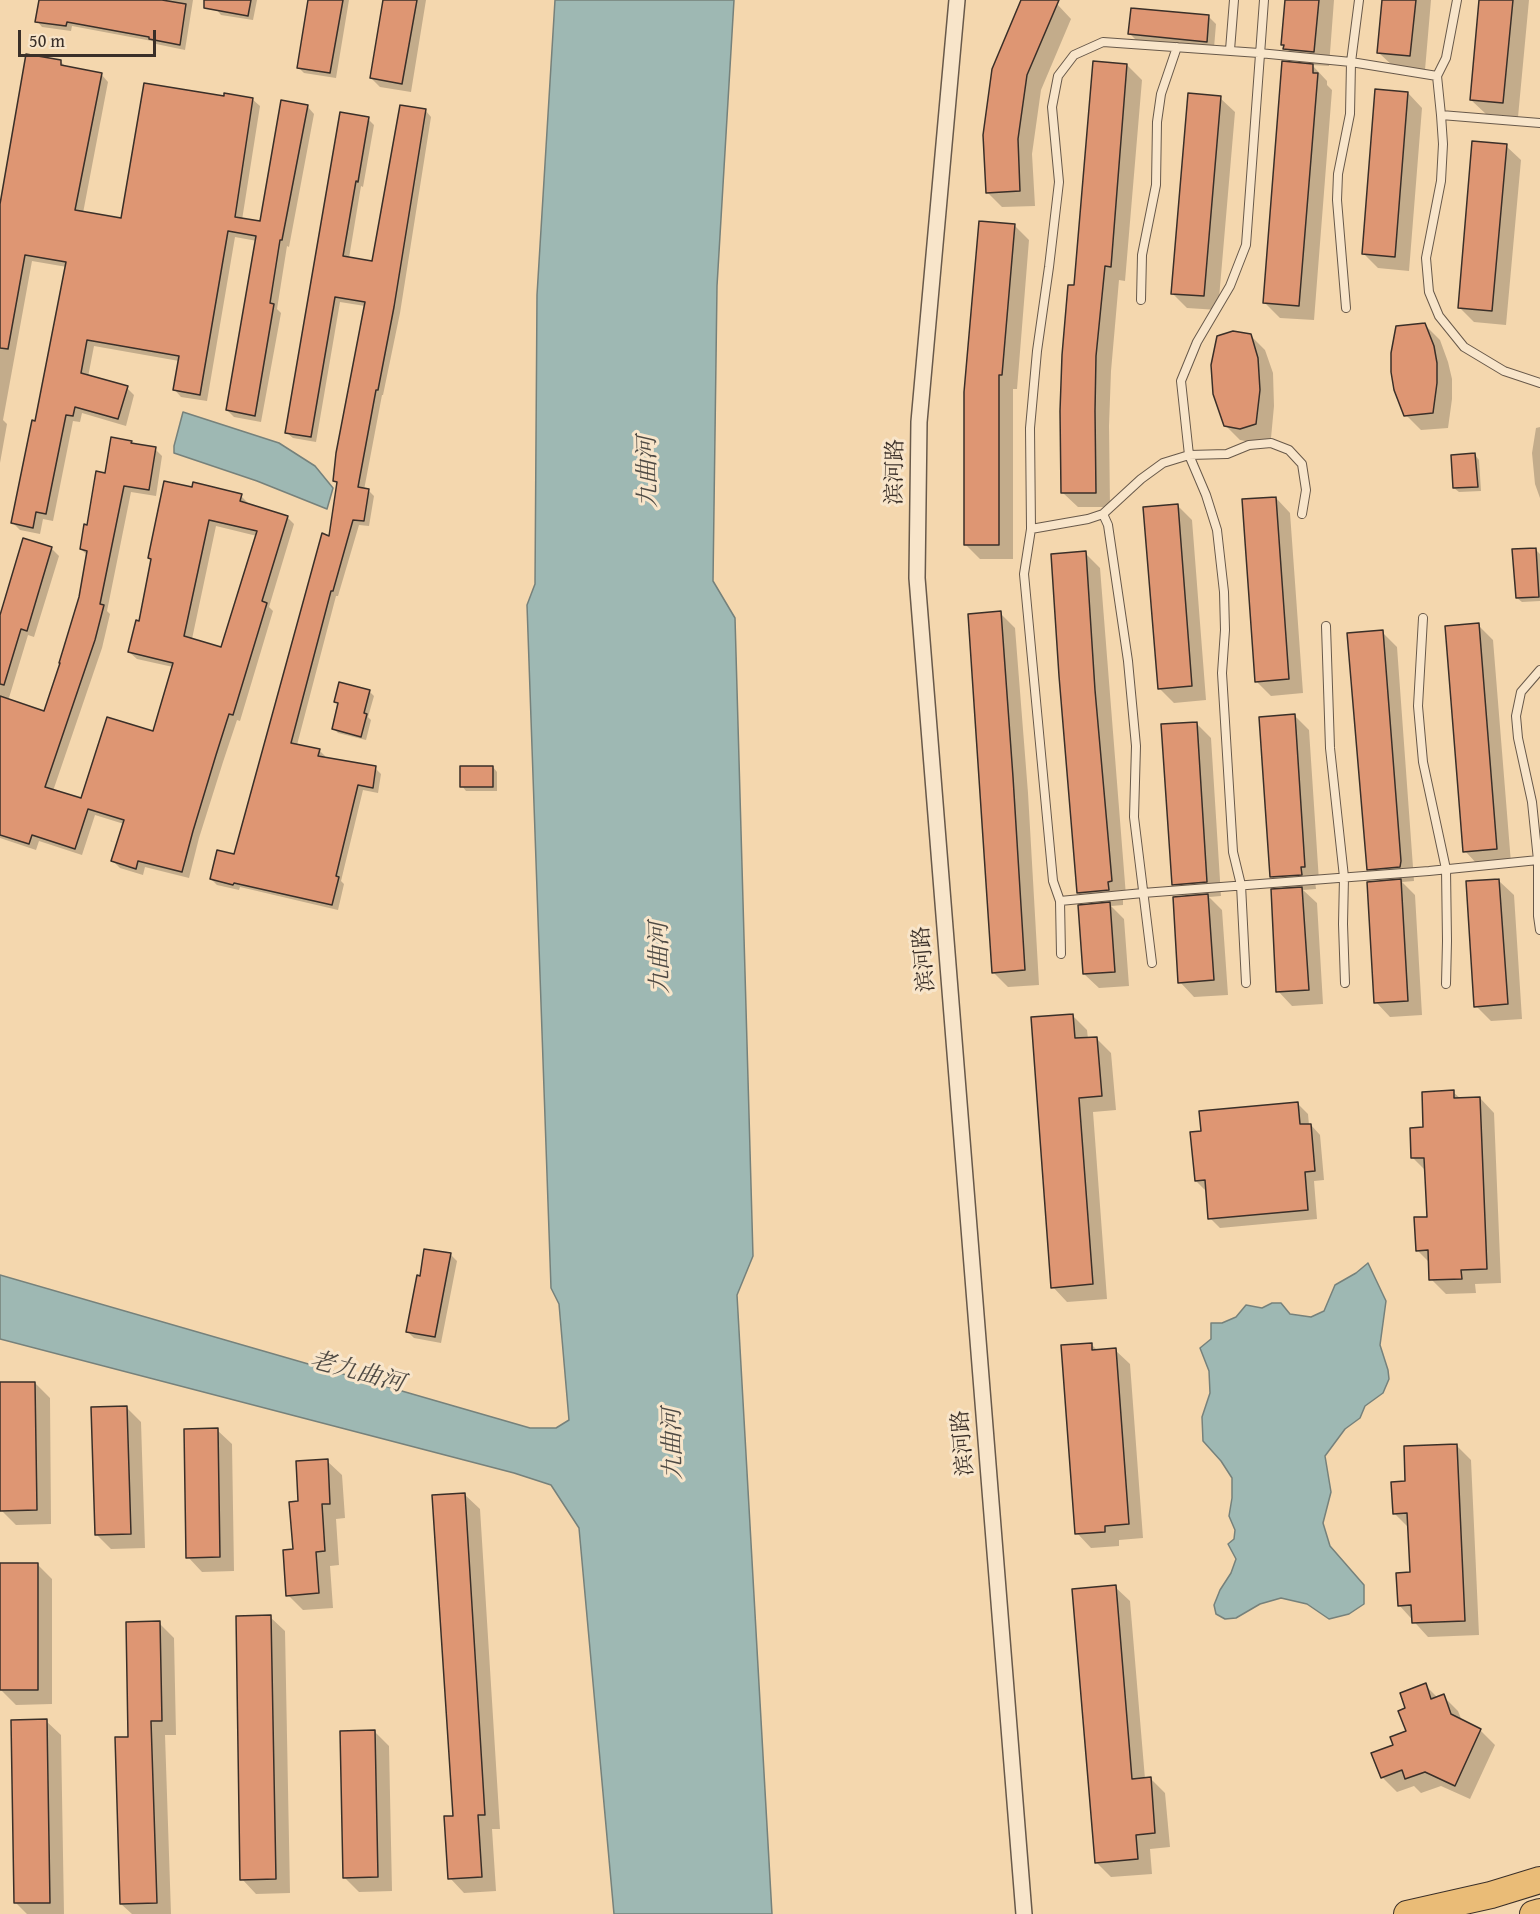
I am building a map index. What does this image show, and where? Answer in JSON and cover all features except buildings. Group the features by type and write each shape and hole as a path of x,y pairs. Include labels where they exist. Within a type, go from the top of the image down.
{"main road":[{"path":"1407,1914 1491,1895 1540,1880"},
{"path":"1533,1914 1540,1912"}],"street":[{"name":"滨河路","path":"957,0 920,422 917,578 1024,1914"}],"lane":[{"path":"1230,50 1234,0"},
{"path":"1245,983 1241,885 1233,852 1222,674 1226,630 1224,591 1217,530 1206,495 1189,455 1181,381 1197,342 1230,286 1246,245 1264,0"},
{"path":"1346,308 1337,200 1338,174 1350,114 1351,62 1359,0"},
{"path":"1457,0 1446,58 1437,76 1443,144 1441,181 1426,258 1429,292 1439,316 1464,347 1504,371 1540,383"},
{"path":"1061,954 1060,901 1053,881 1024,574 1030,529 1030,428 1037,351 1059,182 1052,107 1058,75 1074,55 1103,42 1230,50 1351,62 1437,76"},
{"path":"1141,300 1142,255 1156,185 1157,122 1161,94 1177,47"},
{"path":"1441,114 1540,123"},
{"path":"1030,529 1088,519 1103,514 1163,463 1189,455 1227,454 1249,445 1271,443 1289,450 1302,465 1306,490 1302,514"},
{"path":"1103,514 1108,525 1128,661 1136,746 1134,817 1152,963"},
{"path":"1423,618 1419,706 1422,750 1446,869 1446,984"},
{"path":"1326,626 1330,748 1344,877 1345,983"},
{"path":"1540,670 1521,692 1516,716 1518,738 1532,802 1538,860 1540,930"},
{"path":"1060,901 1143,892 1538,860"}],"water":[{"name":"九曲河","path":"555,0 734,0 717,286 713,581 735,618 753,1256 737,1295 772,1914 614,1914 579,1528 551,1485 514,1473 0,1339 0,1275 530,1428 556,1428 569,1420 559,1304 551,1288 527,605 535,584 537,295"},
{"path":"183,412 279,443 315,466 333,488 327,509 257,481 174,453"},
{"path":"1368,1263 1386,1301 1380,1345 1389,1379 1383,1393 1365,1406 1360,1418 1345,1429 1325,1456 1331,1492 1323,1523 1330,1546 1364,1585 1364,1604 1349,1614 1329,1619 1307,1604 1281,1598 1260,1604 1236,1618 1225,1619 1216,1614 1214,1605 1236,1559 1228,1544 1234,1539 1235,1530 1229,1516 1232,1478 1221,1461 1203,1441 1202,1417 1210,1393 1209,1371 1200,1348 1211,1339 1211,1323 1222,1323 1236,1317 1246,1305 1262,1308 1272,1303 1281,1303 1290,1314 1311,1317 1324,1311 1335,1285"}],"water label":[{"name":"老九曲河","path":"357,1373"}]}
